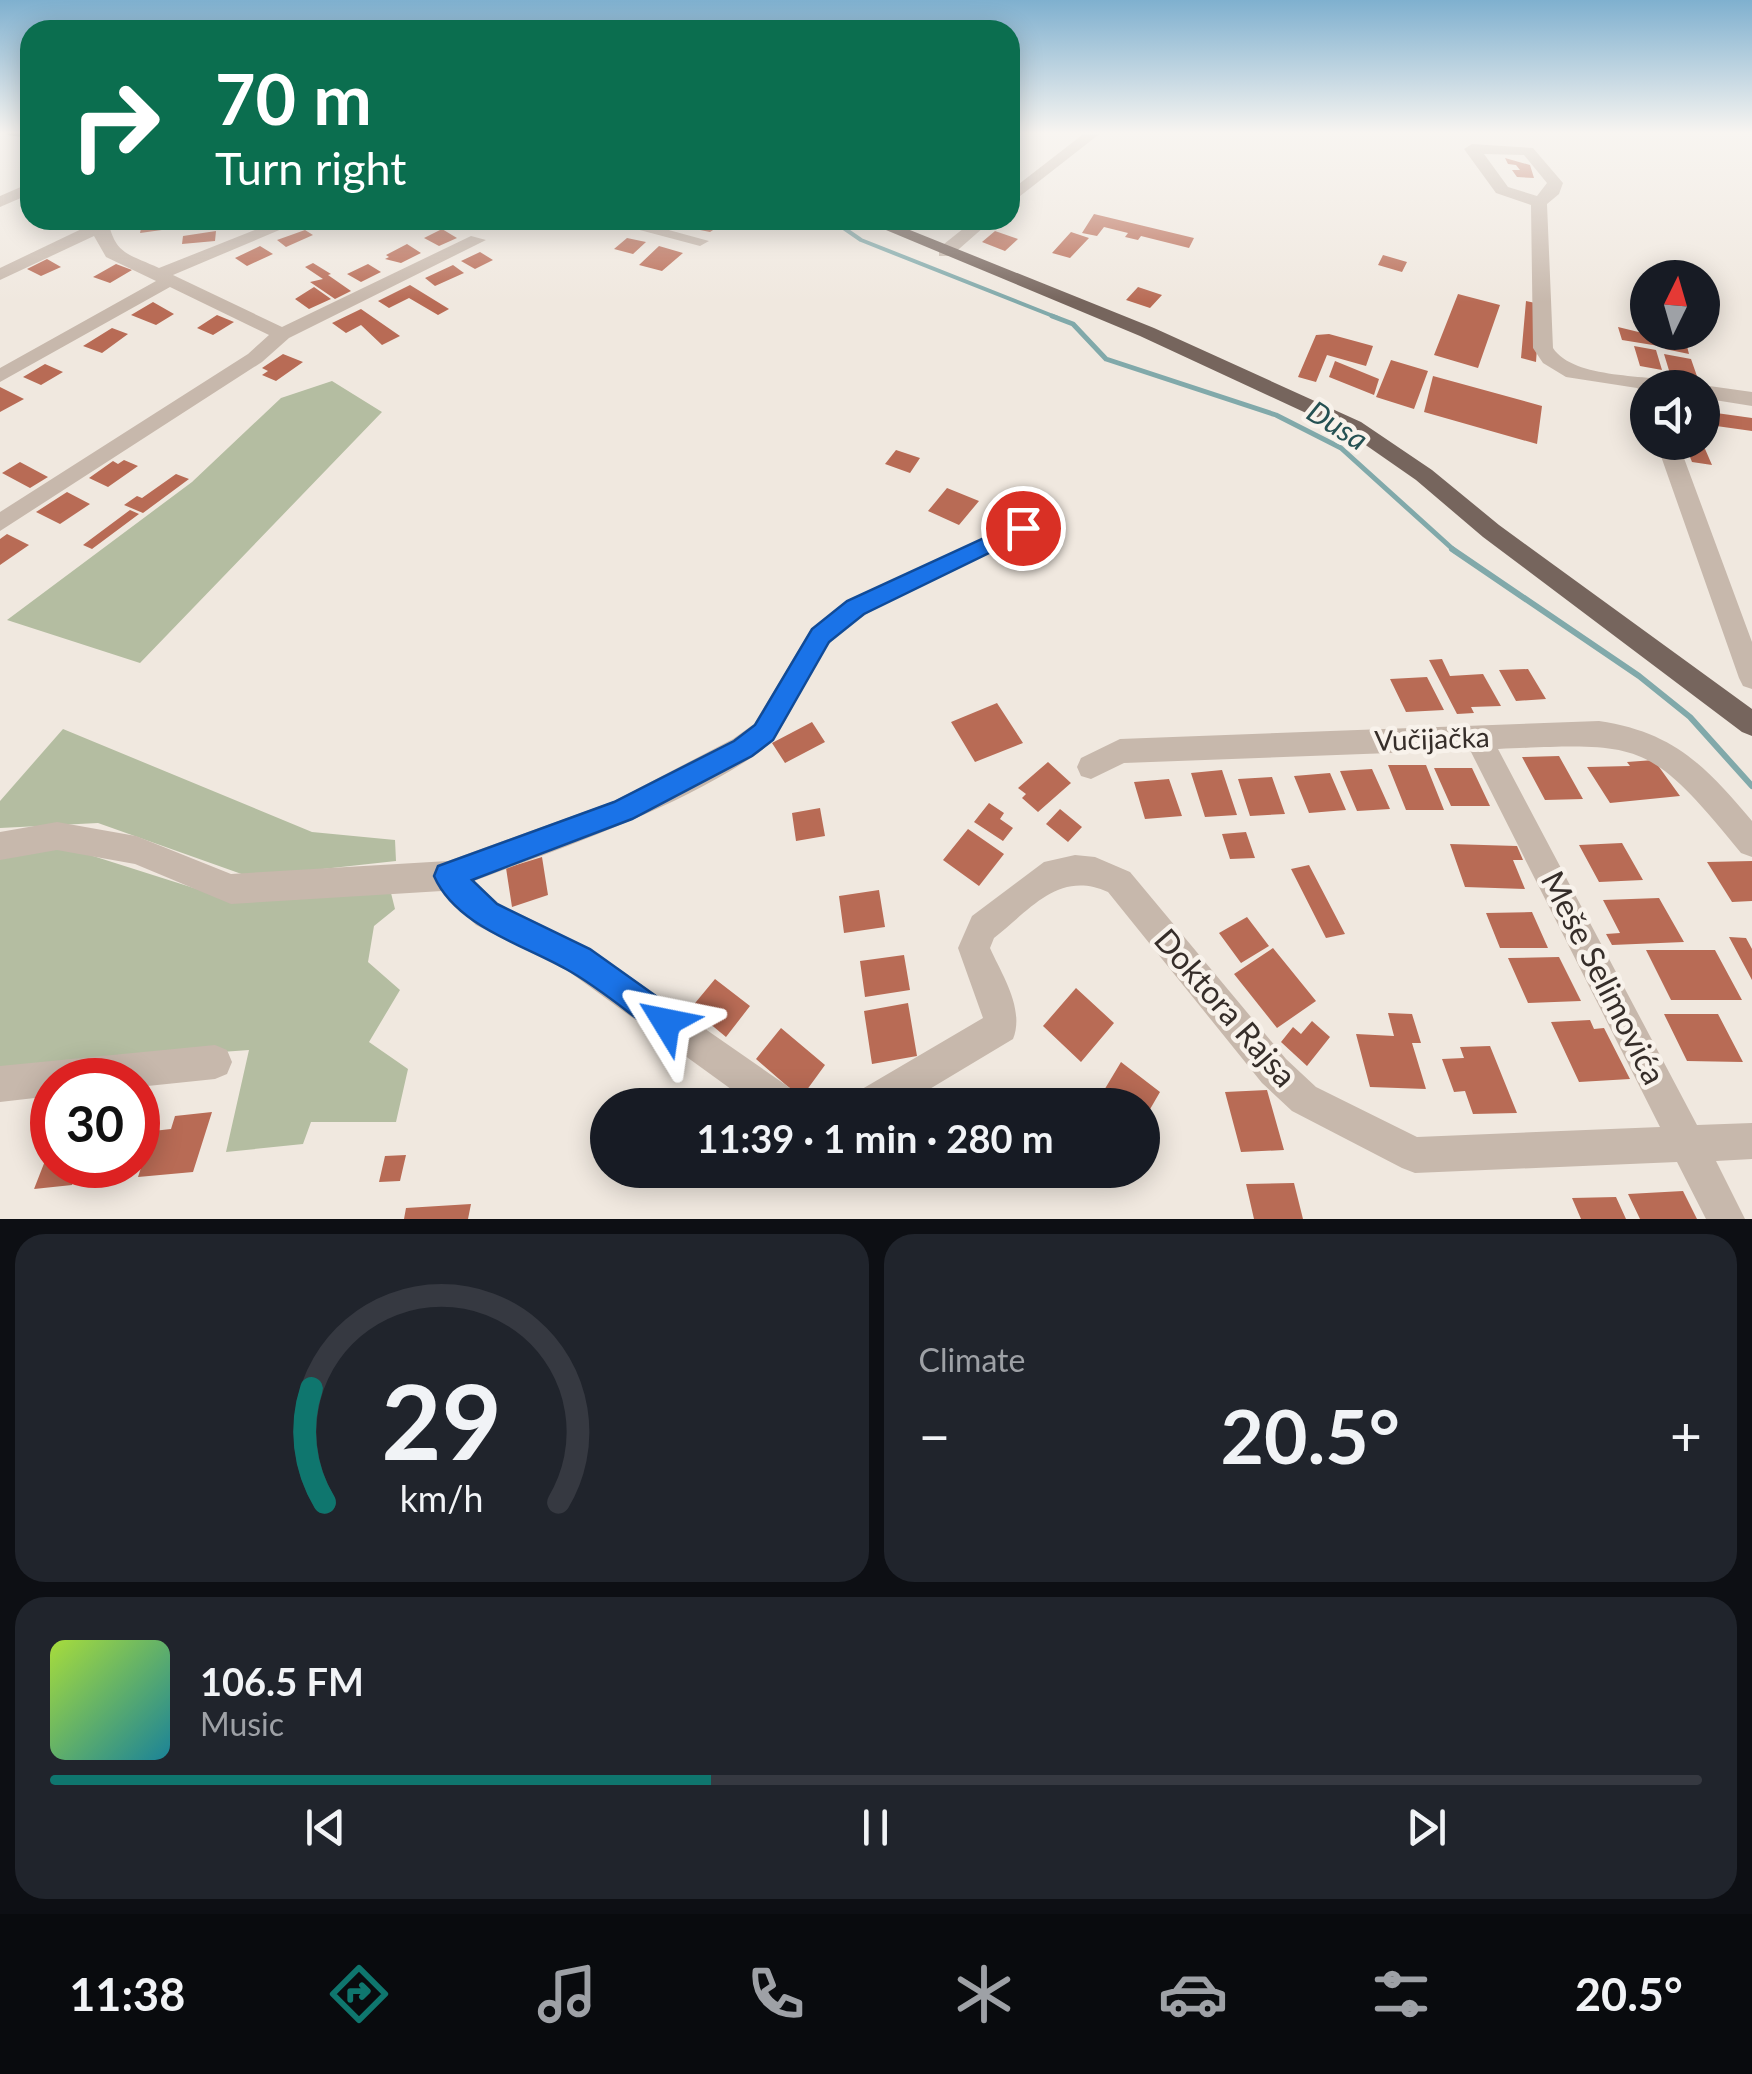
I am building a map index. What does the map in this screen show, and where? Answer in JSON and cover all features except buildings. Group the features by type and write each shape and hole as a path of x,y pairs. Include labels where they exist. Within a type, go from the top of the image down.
{"main road":[{"path":"893,230 1147,332 1354,427 1424,474 1491,531 1752,724"}],"street":[{"path":"1539,202 1543,348 1547,358 1562,369 1630,383"},
{"path":"0,274 87,230"},
{"path":"100,230 112,254 282,334"},
{"path":"0,376 164,278 272,230"},
{"path":"653,230 700,241"},
{"path":"945,252 972,230"},
{"path":"0,523 254,358 282,334 477,240"},
{"path":"1720,395 1752,399"},
{"path":"1673,460 1752,678"},
{"path":"0,846 57,836 136,850 231,889 448,876 623,810 743,748 764,732 820,636 856,608 1023,528"},
{"name":"Vučijačka","path":"1090,767 1120,751 1599,733 1639,740 1696,779 1747,837"},
{"name":"Meše Selimovića","path":"1478,737 1726,1219"},
{"name":"Doktora Rajsa","path":"899,1088 1002,1027 999,1007 974,948 983,927 1055,872 1075,868 1118,882 1274,1071 1304,1099 1415,1155 1752,1141"},
{"path":"448,876 487,914 579,960 760,1088"},
{"path":"0,1084 215,1062"}],"green space":[{"path":"332,381 382,412 140,663 7,620 192,482 281,398"},
{"path":"63,729 312,832 395,840 396,861 250,877 98,823 0,828 0,801"},
{"path":"45,848 71,849 219,896 390,889 395,909 374,926 368,962 400,990 369,1042 408,1069 396,1122 311,1122 303,1144 226,1152 249,1050 138,1058 30,1058 30,1066 0,1068 0,855"}],"waterway":[{"name":"Dusa","path":"846,230 861,240 1058,318"},
{"name":"Dusa","path":"1052,316 1073,324 1106,359 1276,415 1341,448 1455,551"},
{"name":"Dusa","path":"1455,551 1639,676 1690,717 1752,786"}],"route":[{"path":"666,1022 579,960 487,914 448,876 623,810 743,748 764,732 820,636 856,608 1023,528"}]}
